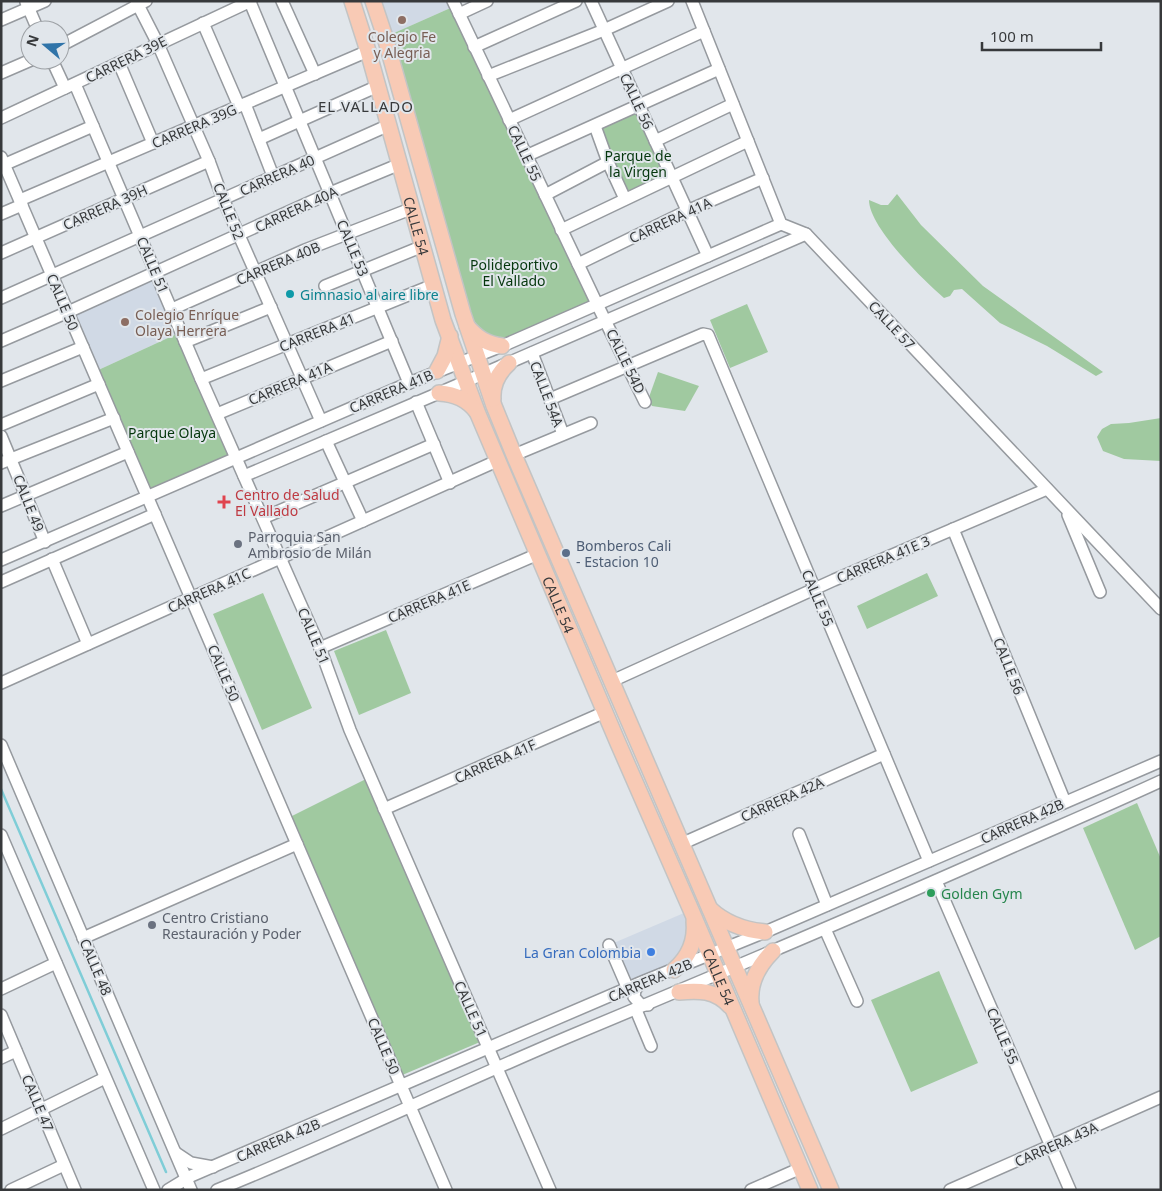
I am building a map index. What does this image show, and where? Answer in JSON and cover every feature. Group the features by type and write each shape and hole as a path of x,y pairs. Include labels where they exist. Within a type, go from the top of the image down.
{"main road":[{"name":"CALLE 54","path":"352,1 413,208 443,320 478,414 810,1190"},
{"name":"CALLE 54","path":"373,1 385,37 465,320 494,406 756,1020 831,1190"},
{"path":"443,320 455,324 460,320 465,320 478,337 502,346"},
{"path":"437,371 445,356 450,336"},
{"path":"494,406 493,397 496,380 509,363"},
{"path":"440,394 454,395 460,398 467,402 478,414"},
{"path":"708,906 720,917 734,925 744,929 765,932"},
{"path":"674,970 687,956 694,938 695,929 691,910"},
{"path":"756,1020 751,999 751,988 759,968 773,951"},
{"path":"679,992 697,990 713,994 724,1000 734,1014"}],"street":[{"path":"1,20 27,5 44,1"},
{"path":"282,1 315,74"},
{"name":"CALLE 55","path":"453,1 597,304"},
{"path":"459,14 487,1"},
{"path":"474,47 576,1"},
{"name":"CALLE 56","path":"591,1 708,256"},
{"path":"488,76 604,30 668,1"},
{"path":"692,1 781,224"},
{"name":"CARRERA 39E","path":"1,118 251,2"},
{"name":"CALLE 53","path":"251,2 409,383"},
{"path":"70,41 140,3"},
{"name":"CALLE 52","path":"140,3 209,160 223,199 321,421"},
{"path":"27,5 34,20"},
{"path":"203,23 259,139 273,176"},
{"path":"509,120 704,31"},
{"name":"CARRERA 39G","path":"1,214 109,162 368,51"},
{"path":"119,63 153,143"},
{"path":"1,73 20,65"},
{"name":"CALLE 51","path":"59,70 93,126 109,162 216,414 320,648 350,730 550,1190"},
{"path":"526,156 719,70"},
{"path":"259,139 378,86"},
{"path":"655,141 733,104"},
{"name":"CARRERA 40","path":"1,298 389,125"},
{"path":"2,163 93,126"},
{"path":"595,126 608,162 625,199"},
{"path":"562,230 748,141"},
{"name":"CARRERA 39H","path":"1,253 209,160"},
{"path":"545,195 608,162"},
{"name":"CALLE 50","path":"2,163 36,237 446,1190"},
{"name":"CARRERA 40A","path":"1,340 68,312 330,193 400,164"},
{"name":"CARRERA 41A","path":"578,264 687,211 763,178"},
{"name":"CARRERA 40B","path":"172,309 255,272 413,208"},
{"name":"CALLE 57","path":"781,224 806,234 1160,609"},
{"name":"CARRERA 41B","path":"1,560 148,498 437,371 502,346 781,224"},
{"name":"CARRERA 41B","path":"244,476 416,402 440,394 806,234"},
{"path":"325,286 362,269 423,246"},
{"name":"CARRERA 41","path":"201,379 433,285"},
{"name":"CALLE 54D","path":"597,304 645,402"},
{"path":"185,342 271,307"},
{"name":"CALLE 55","path":"627,365 703,334 708,335 929,861"},
{"name":"CARRERA 41A","path":"216,414 392,341"},
{"path":"1,381 83,347"},
{"name":"CALLE 54A","path":"532,353 563,434"},
{"path":"550,399 627,365"},
{"path":"1,424 99,384"},
{"path":"416,402 450,483"},
{"path":"6,461 114,418"},
{"path":"514,455 591,423"},
{"name":"CALLE 49","path":"1,436 6,461 26,495 45,542"},
{"path":"326,441 363,521"},
{"path":"263,518 434,444"},
{"path":"1,506 128,452"},
{"name":"CARRERA 41C","path":"1,683 499,460"},
{"name":"CARRERA 41E 3","path":"612,681 814,589 1047,489"},
{"path":"1064,507 1100,592"},
{"path":"1,582 155,514"},
{"name":"CALLE 56","path":"953,529 1065,802"},
{"name":"CARRERA 41E","path":"320,648 538,554"},
{"path":"52,559 88,644"},
{"name":"CARRERA 41F","path":"384,809 605,712"},
{"name":"CALLE 48","path":"1,745 188,1185"},
{"name":"CARRERA 42A","path":"681,844 884,754"},
{"name":"CARRERA 42B","path":"168,1190 188,1185 215,1167 488,1048 765,932 1161,762"},
{"name":"CARRERA 42B","path":"221,1189 410,1108 497,1068 936,882 1160,782"},
{"path":"799,834 827,905"},
{"path":"1,835 5,854 56,963 154,1190"},
{"path":"83,938 297,844"},
{"name":"CALLE 55","path":"936,882 1070,1190"},
{"path":"825,929 857,1001"},
{"path":"609,945 628,989"},
{"path":"1,988 56,963"},
{"path":"642,982 636,987 634,997 641,1004 648,1005"},
{"path":"636,1010 651,1046"},
{"name":"CALLE 47","path":"1,1015 75,1190"},
{"path":"1,1058 16,1051"},
{"path":"1,1129 105,1078"},
{"name":"CARRERA 43A","path":"950,1190 1161,1097"},
{"path":"172,1148 183,1159 191,1163 215,1167"},
{"path":"11,1190 64,1165"},
{"path":"751,1190 801,1168"}],"shaded area":[{"name":"Colegio Fe y Alegria","path":"373,1 453,1 455,6 385,37"},
{"name":"Colegio Enríque Olaya Herrera","path":"155,271 181,332 94,372 68,312"},
{"name":"La Gran Colombia","path":"691,910 687,956 628,989 609,945"}],"green space":[{"name":"Polideportivo El Vallado","path":"455,6 597,304 502,346 472,332 385,37"},
{"name":"Parque de la Virgen","path":"639,107 672,177 625,199 595,126"},
{"path":"897,194 921,225 983,286 1103,372 1096,376 1047,346 1000,323 962,289 954,290 950,296 944,298 923,279 887,238 871,211 869,200 881,205 888,205"},
{"path":"747,304 768,352 730,368 710,320"},
{"name":"Parque Olaya","path":"181,332 236,459 148,498 94,372"},
{"path":"658,372 699,386 685,411 652,406 648,400"},
{"path":"1161,418 1161,461 1124,459 1103,451 1097,437 1102,429 1111,424"},
{"path":"927,573 938,596 867,629 857,606"},
{"path":"263,593 312,708 262,730 213,614"},
{"path":"386,630 411,693 359,715 334,651"},
{"path":"366,779 480,1042 400,1076 288,818"},
{"path":"1137,803 1161,859 1161,936 1135,950 1083,828"},
{"path":"939,971 978,1063 911,1092 871,1000"}],"waterway":[{"path":"1,789 166,1172"}],"place":[{"name":"Colegio Fe y Alegria","path":"402,20"},
{"name":"Gimnasio al aire libre","path":"290,294"},
{"name":"Colegio Enríque Olaya Herrera","path":"125,322"},
{"name":"Centro de Salud El Vallado","path":"224,502"},
{"name":"Parroquia San Ambrosio de Milán","path":"238,544"},
{"name":"Bomberos Cali - Estacion 10","path":"566,553"},
{"name":"Golden Gym","path":"931,893"},
{"name":"Centro Cristiano Restauración y Poder","path":"152,925"},
{"name":"La Gran Colombia","path":"651,952"}],"district":[{"name":"EL VALLADO","path":"366,106"}]}
